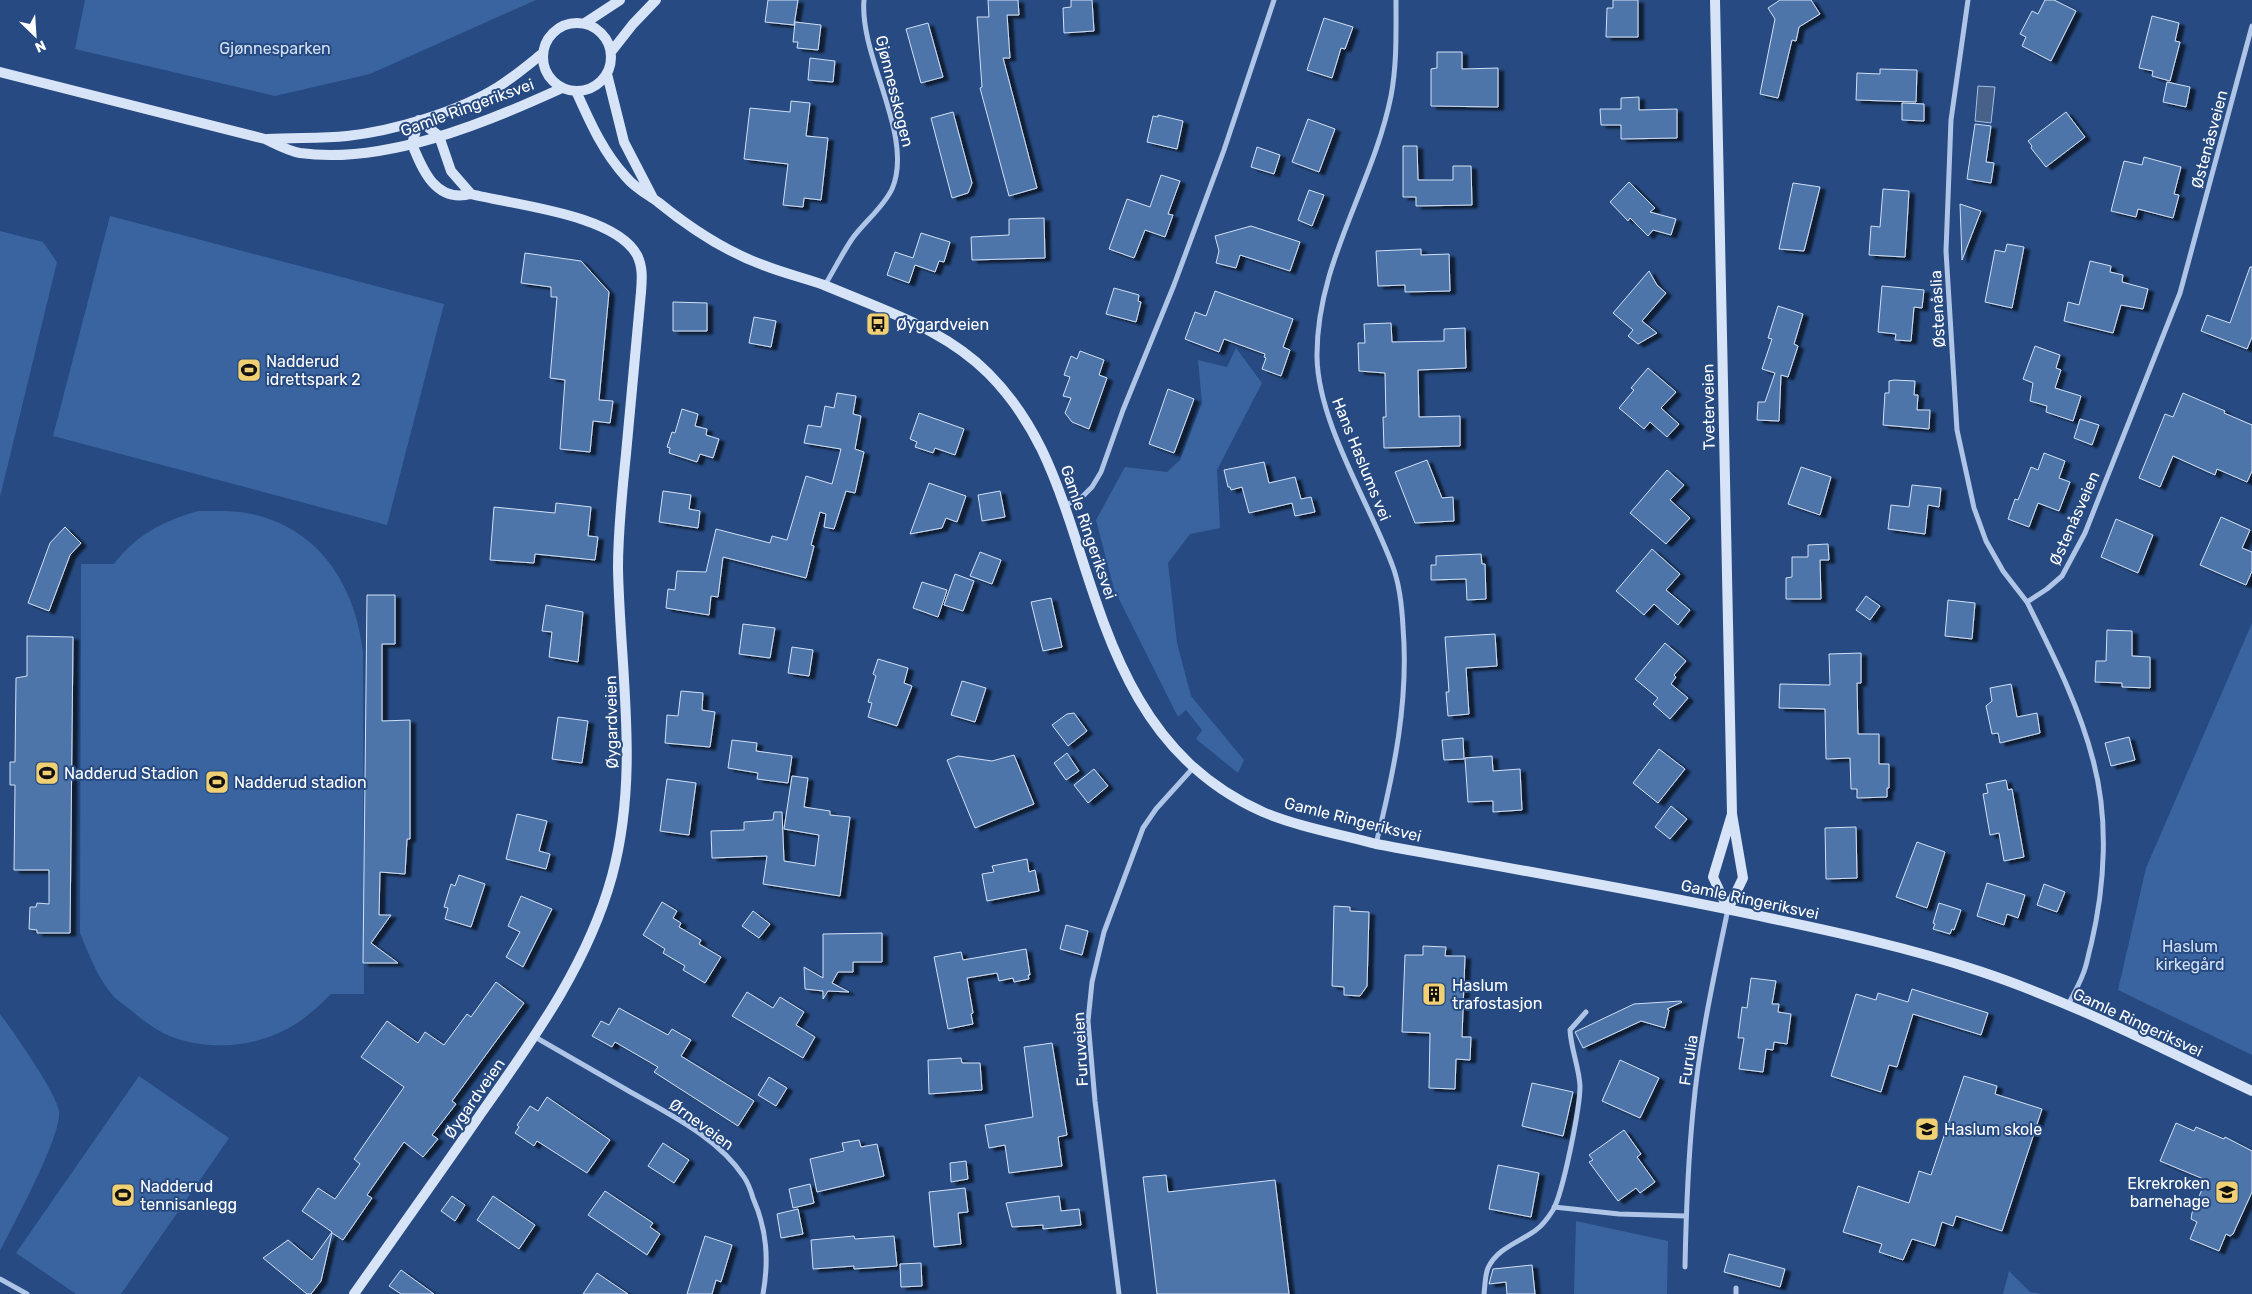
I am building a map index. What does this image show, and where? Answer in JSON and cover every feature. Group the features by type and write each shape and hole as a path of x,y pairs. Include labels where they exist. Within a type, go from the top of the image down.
{"main road":[{"path":"585,23 620,0"},
{"path":"611,52 633,24 656,0"},
{"name":"Tveterveien","path":"1715,0 1732,814 1743,878 1728,909"},
{"path":"573,23 585,23 602,34 611,52 611,64 607,74 599,84 588,89 576,91 562,88 553,82 547,73 543,53 546,42 558,30 573,23"},
{"name":"Gamle Ringeriksvei","path":"265,139 346,136 388,129 420,120 477,98 498,87 543,53"},
{"name":"Gamle Ringeriksvei","path":"0,72 265,139 298,153 342,156 398,149 439,136 562,88"},
{"name":"Gamle Ringeriksvei","path":"607,74 624,142 654,199"},
{"name":"Gamle Ringeriksvei","path":"576,91 592,128 606,151 635,186 694,230 761,265 825,286 920,324 962,351 986,370 1004,390 1032,429 1051,465 1094,593 1127,679 1152,720 1192,768 1216,785 1264,812 1327,832 1376,844 1728,909 1871,940 1929,955 1981,972 2068,1005 2252,1091"},
{"path":"412,144 420,120 439,136 451,171 471,194"},
{"name":"Øygardveien","path":"354,1294 535,1037 573,974 586,948 612,876 619,842 628,756 628,710 618,568 619,524 642,272 636,255 630,246 616,235 574,217 471,194 458,198 443,191 430,180 412,144"},
{"name":"Tveterveien","path":"1728,909 1713,877 1732,814"}],"street":[{"name":"Gjønnesskogen","path":"825,286 853,238 891,190 896,175 898,160 896,141 870,45 864,12 864,0"},
{"path":"1065,505 1080,499 1092,487 1101,472 1122,410 1174,285 1224,150 1274,0"},
{"name":"Hans Haslums vei","path":"1376,844 1394,770 1404,698 1406,661 1401,598 1394,569 1336,434 1323,396 1317,359 1319,318 1328,276 1374,152 1390,98 1396,59 1396,0"},
{"name":"Østenåslia","path":"1968,0 1951,120 1946,251 1957,430 1974,508 1986,540 2003,571 2027,602"},
{"name":"Østenåsveien","path":"2027,602 2062,576 2085,532 2180,293 2252,26"},
{"path":"2027,602 2059,667 2080,719 2094,760 2101,804 2103,860 2095,928 2084,973 2068,1005"},
{"name":"Furuveien","path":"1120,1294 1095,1101 1089,1030 1092,982 1104,932 1143,828 1166,796 1192,768"},
{"name":"Furulia","path":"1685,1267 1686,1216 1693,1110 1709,1005 1728,909"},
{"path":"1484,1294 1487,1269 1493,1258 1536,1230 1545,1222 1554,1207 1578,1111 1580,1087 1578,1063 1571,1044 1570,1030 1586,1012"},
{"name":"Ørneveien","path":"535,1037 656,1107 698,1134 729,1158 745,1179 762,1217 766,1244 766,1274 763,1294"},
{"path":"1554,1207 1618,1214 1686,1216"},
{"path":"0,1279 27,1294"},
{"path":"1736,1288 1736,1294"}],"green space":[{"name":"Gjønnesparken","path":"85,0 536,0 370,74 275,96 75,49"},
{"name":"Nadderud idrettspark 2","path":"110,216 444,304 387,525 53,436"},
{"path":"0,231 43,242 57,262 0,497"},
{"path":"1236,348 1262,383 1217,470 1220,528 1190,534 1168,563 1177,643 1191,696 1244,760 1238,773 1196,739 1202,730 1186,710 1178,717 1114,589 1096,520 1125,467 1167,472 1180,460 1202,403 1198,360 1227,367"},
{"path":"198,511 232,511 252,514 276,522 297,533 315,547 330,564 352,604 359,627 363,651 364,994 331,994 299,1022 287,1029 273,1036 241,1044 209,1045 193,1043 163,1033 143,1020 116,999 108,990 94,966 80,933 81,564 114,564 131,545 151,530 173,519"},
{"name":"Haslum kirkegård","path":"2252,623 2252,1055 2118,990 2146,868"},
{"path":"0,1014 43,1077 59,1111 58,1123 45,1159 0,1251"},
{"name":"Nadderud tennisanlegg","path":"139,1076 229,1138 121,1294 76,1294 16,1253"},
{"path":"1576,1221 1668,1241 1667,1294 1574,1294"},
{"path":"2009,1271 2030,1292 2042,1294 2003,1294"}],"shaded area":[{"path":"1978,86 1995,87 1991,123 1975,121"}],"building":[{"path":"768,0 798,0 794,25 765,22"},
{"path":"988,0 1018,0 1019,15 1007,15 1010,58 1003,58 1037,188 1009,196 980,88 982,87 977,17 989,17"},
{"path":"1071,0 1092,0 1094,31 1064,33 1063,8 1071,7"},
{"path":"1613,0 1638,0 1638,37 1606,37 1607,8 1613,8"},
{"path":"1780,0 1811,0 1820,14 1799,27 1796,41 1792,40 1778,98 1760,94 1775,19 1768,8"},
{"path":"2045,0 2054,0 2076,11 2051,61 2022,46 2026,37 2020,34 2032,11 2038,14"},
{"path":"2152,16 2179,23 2175,41 2180,42 2170,81 2152,76 2153,71 2139,68"},
{"path":"1324,18 1353,27 1345,49 1341,48 1332,78 1307,70"},
{"path":"795,22 821,25 818,50 797,48 798,42 793,42"},
{"path":"928,23 943,77 921,83 906,29"},
{"path":"1437,52 1462,52 1462,69 1498,68 1498,107 1431,106 1431,69 1437,68"},
{"path":"810,58 835,61 833,82 808,80"},
{"path":"1880,69 1917,70 1916,102 1856,100 1857,73 1880,74"},
{"path":"2167,82 2190,87 2186,107 2163,102"},
{"path":"1639,97 1639,110 1677,109 1677,138 1621,139 1621,125 1601,125 1600,109 1621,109 1621,98"},
{"path":"791,101 810,103 806,136 828,138 821,200 804,198 803,207 783,205 788,164 744,159 750,108 790,112"},
{"path":"1902,103 1924,104 1924,121 1902,120"},
{"path":"953,112 972,183 968,193 952,198 931,118"},
{"path":"2066,112 2085,137 2046,167 2031,148 2032,146 2028,141"},
{"path":"1158,115 1183,121 1177,149 1147,142 1153,116 1158,117"},
{"path":"1308,119 1335,129 1319,172 1292,162"},
{"path":"1975,124 1991,126 1986,162 1994,163 1991,183 1967,179"},
{"path":"1403,146 1417,146 1418,180 1453,180 1453,166 1471,166 1472,205 1416,206 1416,197 1403,197"},
{"path":"1257,147 1280,155 1274,174 1251,167"},
{"path":"2144,157 2181,167 2174,194 2179,195 2173,218 2138,209 2136,217 2111,211 2124,161 2142,165"},
{"path":"1161,175 1180,181 1168,214 1173,215 1165,237 1145,230 1134,258 1109,249 1127,199 1150,207"},
{"path":"1629,182 1655,208 1650,212 1676,219 1671,235 1653,230 1648,236 1630,218 1628,221 1610,202"},
{"path":"1793,183 1820,187 1804,251 1779,249"},
{"path":"1883,189 1909,191 1905,257 1869,255 1871,226 1880,227"},
{"path":"1309,190 1324,195 1312,226 1298,220"},
{"path":"1960,204 1981,211 1962,260"},
{"path":"1044,218 1045,258 972,260 971,237 1009,235 1009,219"},
{"path":"1251,226 1300,242 1290,271 1240,255 1236,268 1216,263 1219,251 1215,236"},
{"path":"921,233 950,242 944,262 939,261 935,272 915,265 909,283 887,275 895,252 913,258"},
{"path":"2007,244 2024,247 2012,308 1985,302 1995,250 2005,252"},
{"path":"1421,249 1421,255 1449,254 1450,291 1405,292 1405,285 1378,286 1376,251"},
{"path":"525,253 581,261 609,292 599,400 613,401 610,423 593,421 590,452 560,449 565,380 550,378 557,297 551,297 551,287 521,283"},
{"path":"2090,261 2111,266 2110,272 2123,275 2122,282 2148,289 2143,309 2121,305 2113,333 2064,321 2068,302 2079,305"},
{"path":"2250,267 2252,267 2252,337 2247,349 2201,331 2207,315 2230,323"},
{"path":"1649,271 1657,285 1666,293 1642,321 1657,333 1638,344 1628,336 1633,330 1613,313"},
{"path":"1882,286 1924,290 1922,308 1914,307 1911,341 1895,340 1896,334 1878,332"},
{"path":"1114,288 1139,295 1138,301 1141,302 1136,322 1106,314"},
{"path":"1215,291 1293,319 1283,347 1290,350 1281,376 1262,369 1266,358 1264,357 1265,354 1224,339 1219,352 1185,339 1195,312 1206,316"},
{"path":"673,302 707,303 707,331 673,331"},
{"path":"1778,306 1803,314 1794,344 1798,346 1788,377 1781,375 1779,421 1757,420 1758,402 1765,402 1775,373 1762,369 1772,339 1768,338"},
{"path":"754,317 776,321 771,347 749,343"},
{"path":"1391,323 1392,342 1444,341 1444,329 1465,328 1466,368 1418,370 1419,417 1460,416 1460,446 1384,448 1383,417 1386,417 1385,373 1359,371 1358,343 1365,343 1364,324"},
{"path":"2035,346 2060,355 2056,368 2061,370 2055,388 2081,396 2073,421 2046,412 2047,406 2030,401 2033,383 2023,379"},
{"path":"1080,351 1104,360 1099,375 1107,378 1089,429 1072,422 1065,413 1071,398 1063,396 1070,377 1064,375 1071,356 1077,359"},
{"path":"1648,368 1676,392 1661,408 1679,424 1667,437 1650,422 1644,429 1619,408 1634,390 1631,388"},
{"path":"1889,381 1915,381 1914,395 1918,395 1917,410 1930,410 1929,429 1883,425 1885,393 1889,393"},
{"path":"1168,389 1194,399 1174,453 1149,444"},
{"path":"837,393 856,396 853,414 861,416 855,449 864,452 855,493 846,491 834,529 824,527 826,514 820,512 811,545 814,546 806,578 723,557 718,597 711,596 709,615 666,608 668,589 675,590 677,571 706,572 716,529 770,543 772,536 787,540 806,476 832,484 841,449 804,443 808,425 821,427 825,406 834,408"},
{"path":"2183,393 2252,425 2252,471 2247,482 2217,469 2215,475 2173,456 2160,487 2139,478 2165,414 2173,417"},
{"path":"682,409 698,414 695,426 707,429 706,435 719,439 713,458 700,454 697,462 669,453 670,448 667,447 672,432 675,433"},
{"path":"919,413 964,429 955,455 935,448 933,453 915,447 917,442 910,439"},
{"path":"2080,419 2099,425 2092,445 2074,438"},
{"path":"2044,453 2065,461 2059,478 2070,482 2059,511 2038,503 2029,527 2008,519 2015,499 2018,500 2031,467 2038,470"},
{"path":"1427,460 1442,498 1453,497 1454,521 1415,523 1395,472"},
{"path":"1264,462 1269,483 1295,477 1301,499 1311,497 1315,512 1295,516 1292,503 1249,513 1242,487 1231,490 1228,487 1224,470"},
{"path":"1801,467 1831,477 1820,515 1788,504"},
{"path":"1667,470 1684,485 1670,500 1690,518 1666,544 1630,513"},
{"path":"929,483 966,496 957,522 946,518 942,528 910,534"},
{"path":"1912,485 1941,488 1939,507 1928,505 1925,534 1888,529 1891,505 1909,507"},
{"path":"663,491 691,495 689,509 700,511 698,528 659,522"},
{"path":"1000,491 1005,517 982,521 978,495"},
{"path":"556,503 591,507 588,536 598,537 595,560 535,554 534,563 490,560 494,507 555,513"},
{"path":"2221,517 2250,530 2242,548 2252,552 2252,571 2246,585 2200,565"},
{"path":"2116,519 2153,535 2138,573 2101,557"},
{"path":"65,527 81,543 70,555 49,611 28,603 50,543"},
{"path":"1828,544 1829,560 1820,560 1821,599 1786,599 1786,578 1792,577 1792,557 1808,557 1808,545"},
{"path":"1652,549 1680,574 1666,590 1690,610 1678,625 1654,604 1644,615 1616,591"},
{"path":"980,552 1001,560 992,584 970,576"},
{"path":"1481,554 1482,564 1485,564 1486,599 1467,600 1466,579 1431,580 1431,565 1436,565 1436,556"},
{"path":"955,574 974,581 963,611 944,605"},
{"path":"922,582 947,590 938,617 913,608"},
{"path":"367,595 395,595 395,644 382,644 382,721 410,720 410,839 407,839 405,874 380,872 379,915 391,915 371,943 398,963 363,963"},
{"path":"1866,596 1880,606 1870,620 1856,610"},
{"path":"1051,598 1062,647 1043,651 1031,602"},
{"path":"1948,600 1975,603 1972,639 1945,636"},
{"path":"546,605 583,612 578,662 549,657 552,632 542,631"},
{"path":"743,624 775,628 770,658 739,654"},
{"path":"2107,630 2132,631 2132,656 2150,657 2150,688 2122,687 2122,683 2095,682 2096,661 2106,661"},
{"path":"1495,634 1497,666 1466,668 1469,714 1448,716 1446,692 1449,692 1445,637"},
{"name":"Nadderud Stadion","path":"27,636 73,637 70,933 37,933 37,930 29,929 30,907 36,907 37,903 49,904 49,870 14,870 15,785 10,785 10,762 15,762 16,678 27,676"},
{"path":"1665,643 1686,661 1674,675 1676,677 1671,684 1688,698 1670,719 1653,704 1658,698 1635,679"},
{"path":"792,647 813,650 809,676 788,673"},
{"path":"1861,653 1861,683 1857,683 1858,734 1879,734 1879,764 1889,764 1887,797 1857,798 1857,789 1851,789 1850,758 1826,759 1825,709 1779,708 1780,684 1830,685 1829,654"},
{"path":"878,659 908,668 904,683 912,686 897,726 868,717 872,703 868,702 876,676 873,674"},
{"path":"962,681 986,688 975,722 951,715"},
{"path":"2011,684 2017,717 2037,713 2040,733 2000,743 1998,733 1992,734 1986,706 1992,701 1990,688"},
{"path":"681,691 703,693 702,710 715,712 710,747 665,743 667,715 678,716"},
{"path":"1074,713 1087,731 1068,746 1052,725 1067,714"},
{"path":"558,717 588,721 582,763 552,759"},
{"path":"2129,737 2135,760 2111,766 2105,743"},
{"path":"1463,738 1464,759 1444,760 1442,740"},
{"path":"732,740 757,743 756,751 792,756 788,783 757,779 758,773 728,768"},
{"path":"1659,749 1685,769 1658,803 1633,783"},
{"path":"1067,753 1079,771 1066,780 1054,763"},
{"path":"1014,755 1034,804 975,828 947,760 958,756 992,761"},
{"path":"1492,756 1493,771 1520,769 1522,810 1493,812 1493,801 1468,802 1465,758"},
{"path":"1094,769 1108,786 1088,803 1074,785"},
{"path":"792,776 808,778 804,807 830,811 830,815 850,817 840,896 763,884 767,856 712,858 711,831 744,830 744,822 773,820 774,812 782,812 784,861 815,866 819,835 784,829"},
{"path":"667,779 696,783 689,835 660,831"},
{"path":"2006,780 2008,790 2012,789 2024,857 2004,861 1999,833 1990,835 1983,794 1988,793 1986,784"},
{"path":"1671,806 1687,819 1670,839 1655,827"},
{"path":"517,814 547,821 539,851 550,854 546,869 506,859"},
{"path":"1856,827 1857,878 1826,879 1825,828"},
{"path":"1917,842 1945,852 1927,908 1896,897"},
{"path":"1027,859 1029,872 1035,870 1039,891 987,901 982,874 994,872 992,866"},
{"path":"459,875 485,884 471,927 445,919 448,908 444,907 451,884 455,886"},
{"path":"1987,883 2025,895 2018,918 2007,914 2004,925 1977,916"},
{"path":"2044,884 2065,892 2057,912 2037,905"},
{"path":"521,896 552,909 523,967 506,957 520,932 508,926"},
{"path":"662,902 677,911 673,918 681,923 679,927 701,940 699,944 721,957 705,983 683,970 685,966 663,953 665,949 643,935"},
{"path":"1939,903 1961,910 1954,930 1952,929 1950,934 1933,929"},
{"path":"1334,906 1350,907 1350,911 1369,912 1367,986 1360,996 1344,995 1344,987 1332,986"},
{"path":"753,911 770,924 759,938 742,926"},
{"path":"1066,925 1088,931 1082,955 1060,949"},
{"path":"882,933 882,962 853,962 853,972 838,972 832,983 849,992 828,991 823,999 823,991 805,989 804,967 823,978 823,934"},
{"name":"Haslum trafostasjon","path":"1423,946 1446,947 1445,956 1465,956 1462,1037 1471,1037 1470,1060 1456,1059 1455,1089 1429,1088 1430,1033 1402,1032 1405,955 1423,955"},
{"path":"1026,949 1029,979 1014,982 1013,978 999,981 997,973 967,978 973,1024 948,1029 934,957 961,952 963,960"},
{"path":"1751,978 1776,981 1772,1004 1779,1004 1778,1012 1791,1014 1787,1044 1774,1042 1773,1050 1766,1049 1763,1072 1739,1069 1744,1038 1738,1038 1742,1007 1747,1008"},
{"path":"496,982 524,1003 452,1101 456,1104 432,1135 438,1139 423,1157 404,1142 367,1195 372,1198 343,1240 332,1233 321,1281 311,1294 307,1294 263,1258 288,1240 312,1260 332,1232 302,1211 318,1188 335,1199 360,1164 354,1159 404,1087 361,1057 387,1021 418,1043 425,1032 444,1045 467,1014 471,1017"},
{"path":"1912,989 1988,1013 1981,1035 1913,1014 1897,1067 1889,1065 1881,1092 1831,1076 1856,994 1876,1000 1878,993 1908,1002"},
{"path":"747,992 773,1008 780,997 804,1012 796,1025 815,1037 803,1058 732,1016"},
{"path":"1681,1001 1667,1009 1669,1010 1665,1028 1641,1021 1583,1048 1575,1032 1634,1004"},
{"path":"619,1008 668,1035 672,1029 691,1040 681,1056 754,1101 738,1126 654,1072 658,1067 615,1042 612,1047 592,1036 601,1021 609,1025"},
{"path":"1052,1043 1067,1135 1058,1137 1062,1166 1009,1173 1005,1145 989,1148 985,1125 1033,1117 1024,1047"},
{"path":"961,1058 962,1063 980,1063 982,1090 929,1094 928,1060"},
{"path":"1620,1060 1659,1078 1640,1118 1602,1101"},
{"path":"1964,1076 1997,1086 1995,1094 2042,1109 2002,1231 1956,1216 1953,1226 1942,1222 1935,1246 1912,1239 1903,1260 1879,1252 1882,1244 1843,1232 1858,1186 1909,1203 1919,1171 1931,1175"},
{"path":"769,1077 787,1088 776,1106 758,1095"},
{"path":"1532,1083 1573,1092 1563,1136 1522,1126"},
{"path":"547,1097 610,1140 587,1173 537,1141 534,1146 515,1133 519,1127 517,1125 530,1106 538,1111"},
{"path":"2176,1123 2194,1131 2196,1127 2224,1139 2225,1137 2252,1151 2252,1192 2233,1234 2230,1236 2226,1234 2219,1251 2190,1239 2197,1222 2191,1219 2192,1213 2206,1180 2160,1161"},
{"path":"1624,1130 1641,1154 1637,1157 1655,1182 1640,1193 1636,1188 1618,1201 1589,1162 1593,1160 1589,1155"},
{"path":"859,1140 861,1147 877,1144 884,1176 817,1192 810,1159 844,1151 842,1143"},
{"path":"663,1143 689,1160 674,1183 648,1166"},
{"path":"966,1161 968,1179 951,1182 950,1163"},
{"path":"1498,1165 1539,1173 1531,1217 1489,1209"},
{"path":"1166,1175 1168,1192 1275,1180 1289,1294 1157,1294 1143,1177"},
{"path":"810,1184 814,1203 793,1208 789,1189"},
{"path":"965,1188 968,1212 958,1213 961,1244 934,1247 929,1192"},
{"path":"605,1191 653,1223 650,1227 660,1234 647,1255 588,1215"},
{"path":"452,1196 465,1205 455,1221 441,1211"},
{"path":"493,1196 535,1225 519,1249 477,1220"},
{"path":"1059,1196 1061,1211 1079,1209 1081,1225 1043,1229 1043,1225 1012,1227 1006,1203"},
{"path":"798,1209 803,1234 781,1238 777,1214"},
{"path":"705,1236 732,1245 721,1282 716,1280 712,1294 687,1294"},
{"path":"854,1236 855,1239 894,1236 897,1266 854,1269 854,1266 813,1269 811,1240"},
{"path":"1729,1254 1785,1269 1780,1287 1724,1272"},
{"path":"921,1263 922,1286 901,1287 900,1264"},
{"path":"1532,1265 1535,1294 1507,1294 1506,1282 1489,1284 1493,1269"},
{"path":"401,1270 434,1294 401,1294 389,1286"},
{"path":"597,1273 628,1294 583,1294"}],"place":[{"name":"Øygardveien","path":"878,324"},
{"name":"Nadderud idrettspark 2","path":"249,370"},
{"name":"Nadderud Stadion","path":"47,773"},
{"name":"Nadderud stadion","path":"217,782"},
{"name":"Haslum trafostasjon","path":"1434,994"},
{"name":"Haslum skole","path":"1927,1129"},
{"name":"Ekrekroken barnehage","path":"2227,1192"},
{"name":"Nadderud tennisanlegg","path":"123,1195"}]}
